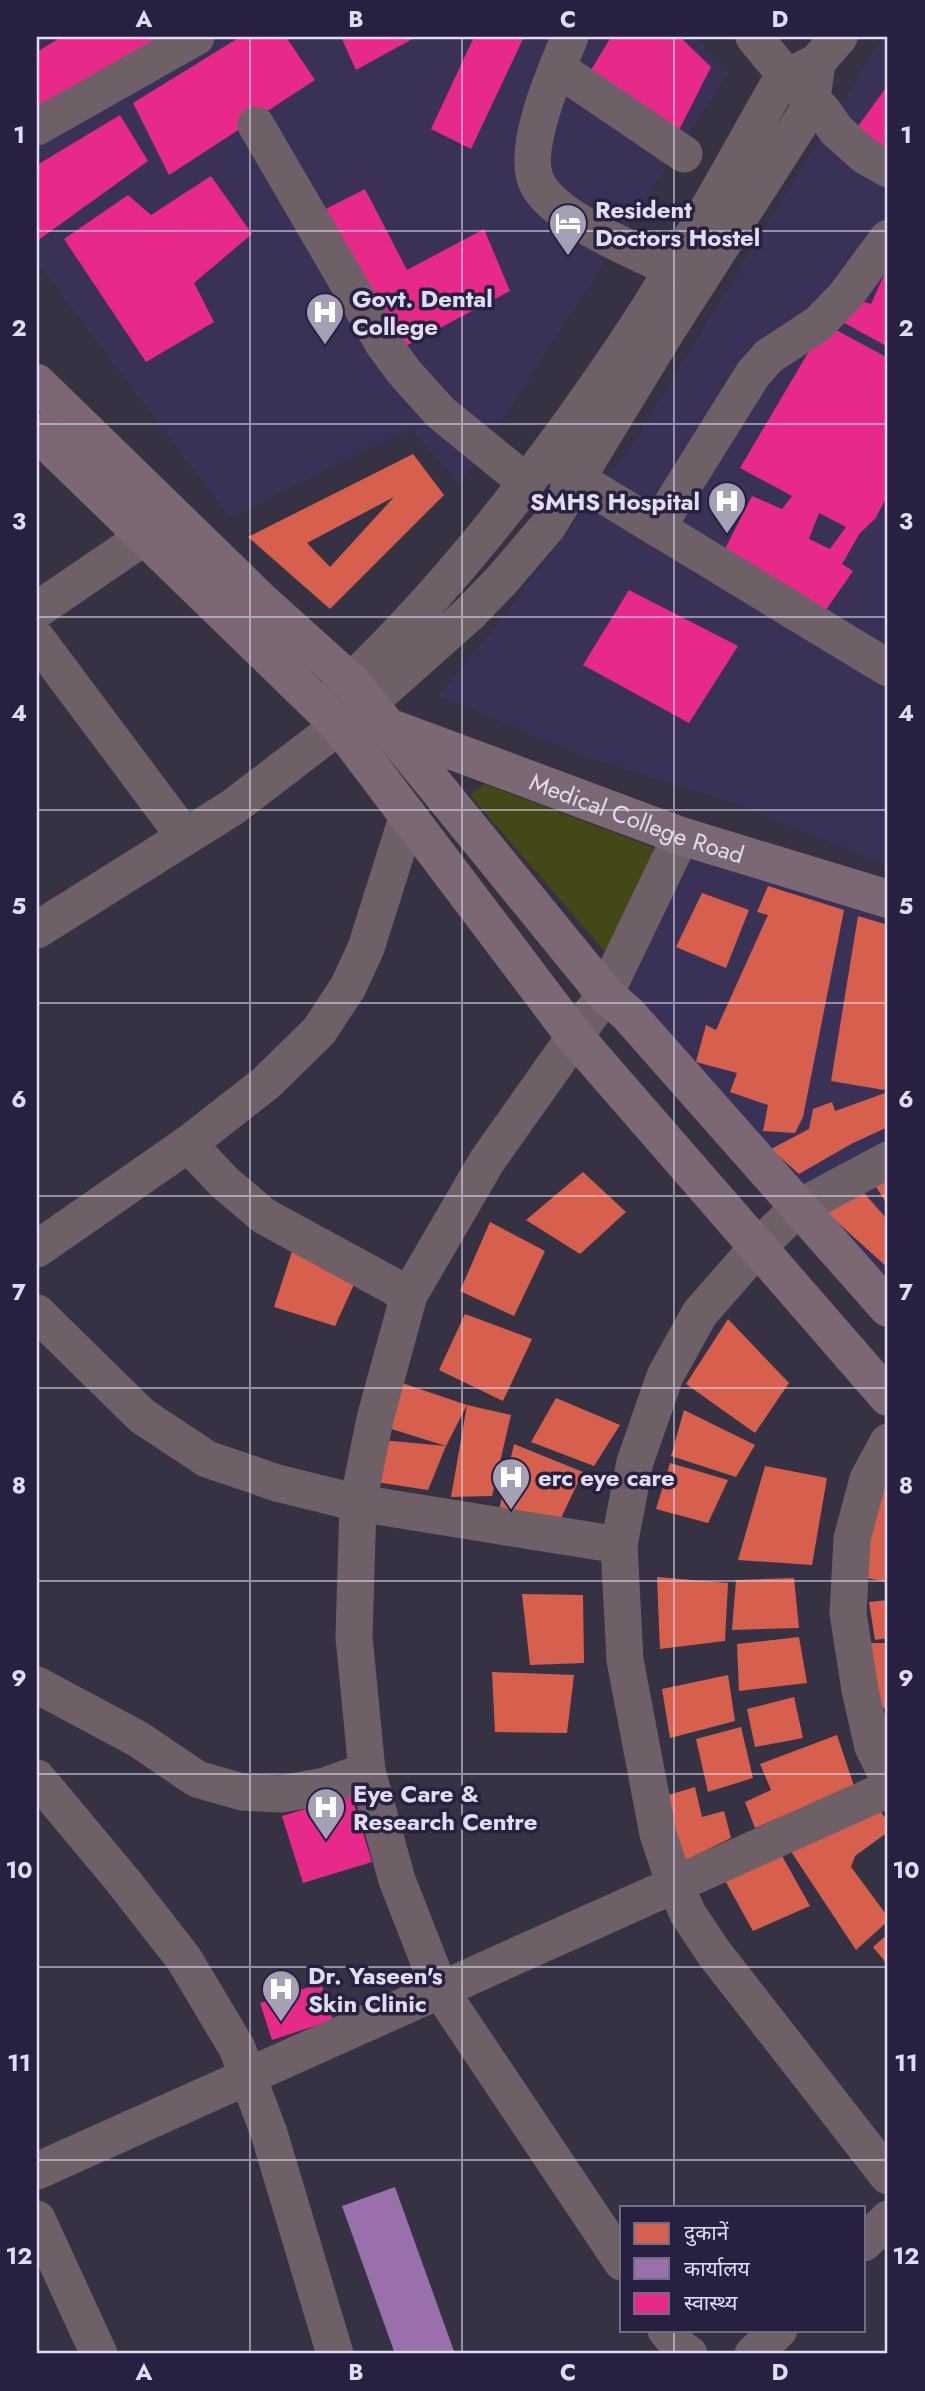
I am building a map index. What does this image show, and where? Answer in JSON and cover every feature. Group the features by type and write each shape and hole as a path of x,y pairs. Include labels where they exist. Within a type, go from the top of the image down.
{"main road":[{"path":"37,383 260,600 605,994 628,1014 888,1308"},
{"path":"37,432 144,537 354,709 408,814 575,1037 888,1396"},
{"name":"Medical College Road","path":"354,709 681,836 886,891"}],"street":[{"path":"37,127 196,37"},
{"path":"754,37 814,59"},
{"path":"672,269 567,215 549,201 536,183 532,159 537,128 564,52 684,154"},
{"path":"37,930 233,807 469,614 500,581 548,526 668,329 813,102 814,59"},
{"path":"354,709 407,626 468,558 536,471 625,345 776,89 814,59"},
{"path":"813,102 836,130 865,156 888,169"},
{"path":"256,125 384,345 440,412 536,471 576,479 888,668"},
{"path":"657,528 753,374 769,356 818,324 846,295 888,238"},
{"path":"37,610 144,537"},
{"path":"37,639 186,837"},
{"path":"37,1249 188,1144 266,1083 319,1031 348,987 366,948 408,814"},
{"path":"620,2259 440,1990 397,1880 367,1771 354,1637 358,1503 375,1419 410,1295 487,1161 605,994 681,836"},
{"path":"188,1144 225,1183 264,1216 410,1295"},
{"path":"888,1160 798,1208 757,1248 700,1313 665,1376 635,1462 619,1545 625,1660 659,1834 675,1885 688,1914 714,1953 888,2176"},
{"path":"37,1312 142,1416 207,1459 277,1483 358,1503 619,1545"},
{"path":"888,1442 868,1479 852,1539 848,1613 860,1690 873,1747 888,1777"},
{"path":"37,1685 138,1739 197,1779 242,1792 281,1794 325,1786 367,1771"},
{"path":"37,1778 184,1959 237,2048 249,2076 335,2354"},
{"path":"37,2171 888,1789"},
{"path":"866,2242 888,2218"},
{"path":"42,2242 99,2354"},
{"path":"668,2332 681,2349 689,2354"},
{"path":"753,2354 777,2332"}],"shaded area":[{"name":"Govt. Dental College","path":"37,37 696,37 728,73 460,485 411,429 230,518 37,262"},
{"name":"SMHS Hospital","path":"882,37 888,37 888,866 737,804 592,759 438,696 497,625 632,445"},
{"path":"681,836 888,903 888,1308 605,994"}],"green space":[{"path":"485,784 659,850 607,954 470,795"}],"building: दुकानें":[{"path":"413,454 444,495 330,609 248,537","holes":["394,497 330,567 307,543"]},
{"path":"768,886 844,910 803,1117 795,1133 763,1131 768,1105 730,1092 737,1073 696,1062 706,1025 716,1030 768,915 757,912"},
{"path":"702,893 749,910 726,968 676,947"},
{"path":"858,916 888,925 888,1078 884,1090 831,1081"},
{"path":"888,1092 888,1127 853,1143 799,1174 771,1149 809,1129 813,1109 832,1102 835,1111"},
{"path":"583,1172 626,1212 580,1254 526,1220"},
{"path":"888,1174 888,1206 873,1182"},
{"path":"863,1192 888,1220 888,1268 825,1211"},
{"path":"490,1222 545,1251 514,1316 460,1291"},
{"path":"293,1248 356,1280 335,1326 274,1307"},
{"path":"465,1314 532,1339 503,1401 439,1370"},
{"path":"728,1319 789,1383 755,1433 686,1384"},
{"path":"402,1383 467,1405 446,1446 382,1426"},
{"path":"556,1398 620,1425 594,1466 531,1442"},
{"path":"467,1405 511,1415 492,1496 451,1497"},
{"path":"684,1410 755,1445 736,1477 671,1456"},
{"path":"371,1439 446,1446 428,1490 363,1480"},
{"path":"514,1444 583,1472 561,1518 499,1510"},
{"path":"888,1456 888,1582 866,1578 866,1509"},
{"path":"670,1463 728,1480 708,1523 656,1509"},
{"path":"765,1466 827,1478 812,1565 738,1560"},
{"path":"657,1577 728,1583 725,1641 660,1649"},
{"path":"794,1578 799,1628 732,1630 736,1580"},
{"path":"522,1594 583,1595 584,1663 530,1665"},
{"path":"888,1600 888,1638 875,1640 869,1602"},
{"path":"799,1637 807,1683 739,1691 737,1644"},
{"path":"866,1643 888,1643 888,1707 872,1711"},
{"path":"492,1672 574,1675 567,1733 495,1732"},
{"path":"728,1675 735,1721 670,1738 662,1689"},
{"path":"794,1697 803,1738 755,1747 747,1709"},
{"path":"741,1727 753,1778 708,1792 696,1739"},
{"path":"837,1735 854,1786 755,1828 745,1802 771,1790 760,1764"},
{"path":"695,1787 702,1817 724,1811 731,1838 686,1860 658,1798"},
{"path":"878,1807 888,1823 888,1832 855,1856 851,1867 888,1917 888,1921 856,1950 788,1847"},
{"path":"781,1854 810,1906 753,1931 722,1875"},
{"path":"888,1934 888,1965 873,1947"}],"building: कार्यालय":[{"path":"395,2187 455,2354 395,2354 342,2206"}],"building: स्वास्थ्य":[{"path":"61,37 162,37 37,119 37,52"},
{"path":"240,37 286,37 315,80 169,175 133,103"},
{"path":"341,37 416,37 356,70"},
{"path":"474,37 524,37 471,149 431,129"},
{"path":"611,37 680,37 711,67 676,136 591,70"},
{"path":"888,85 888,157 853,133"},
{"path":"120,115 148,161 37,241 37,165"},
{"path":"211,176 252,234 194,283 214,322 146,362 64,239 128,195 151,215"},
{"path":"365,189 407,270 484,229 510,291 400,349 320,212"},
{"path":"888,266 888,347 839,320 851,298 871,304"},
{"path":"825,324 888,358 888,495 875,519 860,533 842,564 853,571 819,620 729,562 726,547 752,496 782,509 792,496 740,468","holes":["819,513 846,527 830,549 809,539"]},
{"path":"629,590 738,646 689,723 583,665"},
{"path":"351,1795 372,1862 303,1883 282,1816"},
{"path":"321,1983 333,2020 272,2040 260,2003"}],"place":[{"name":"Resident Doctors Hostel","path":"568,257"},
{"name":"Govt. Dental College","path":"325,346"},
{"name":"SMHS Hospital","path":"727,535"},
{"name":"erc eye care","path":"511,1511"},
{"name":"Eye Care & Research Centre","path":"326,1841"},
{"name":"Dr. Yaseen's Skin Clinic","path":"281,2023"}]}
